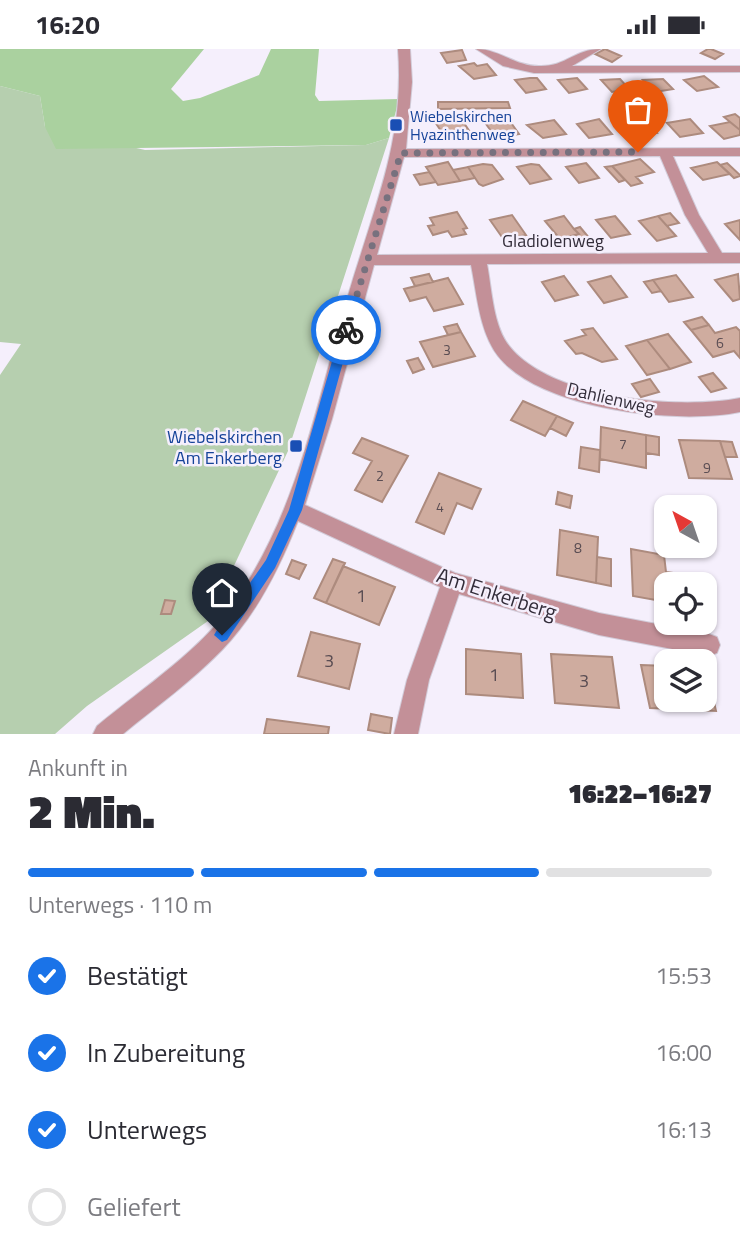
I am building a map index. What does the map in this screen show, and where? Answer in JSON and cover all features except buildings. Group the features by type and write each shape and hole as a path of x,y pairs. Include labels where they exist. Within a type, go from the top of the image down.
{"street":[{"path":"105,734 164,689 222,635 271,564 295,510 366,260 401,153 408,100 404,49"},
{"path":"557,70 595,49"},
{"path":"486,50 507,64 557,70 740,69"},
{"path":"665,152 692,215 718,258"},
{"path":"401,153 740,152"},
{"name":"Gladiolenweg","path":"366,260 740,258"},
{"name":"Dahlienweg","path":"478,260 500,344 524,368 584,395 659,410 698,412 740,405"},
{"name":"Am Enkerberg","path":"295,510 452,582 599,624 709,645"},
{"path":"406,734 418,680 452,582"}],"green space":[{"path":"0,49 204,49 171,89 183,101 200,98 259,75 271,49 319,49 315,95 319,101 399,99 389,138 366,145 56,149 45,127 40,96 0,86"},
{"path":"0,86 40,96 45,127 145,150 366,145 389,138 288,451 208,621 87,706 55,734 0,734 0,375 21,344 0,342"}],"way so far":[{"path":"346,330 401,153 638,152"}],"place":[{"name":"Wiebelskirchen Hyazinthenweg","path":"396,125"},
{"name":"Wiebelskirchen Am Enkerberg","path":"296,446"}],"route":[{"path":"222,635 271,564 295,510 346,330"}]}
